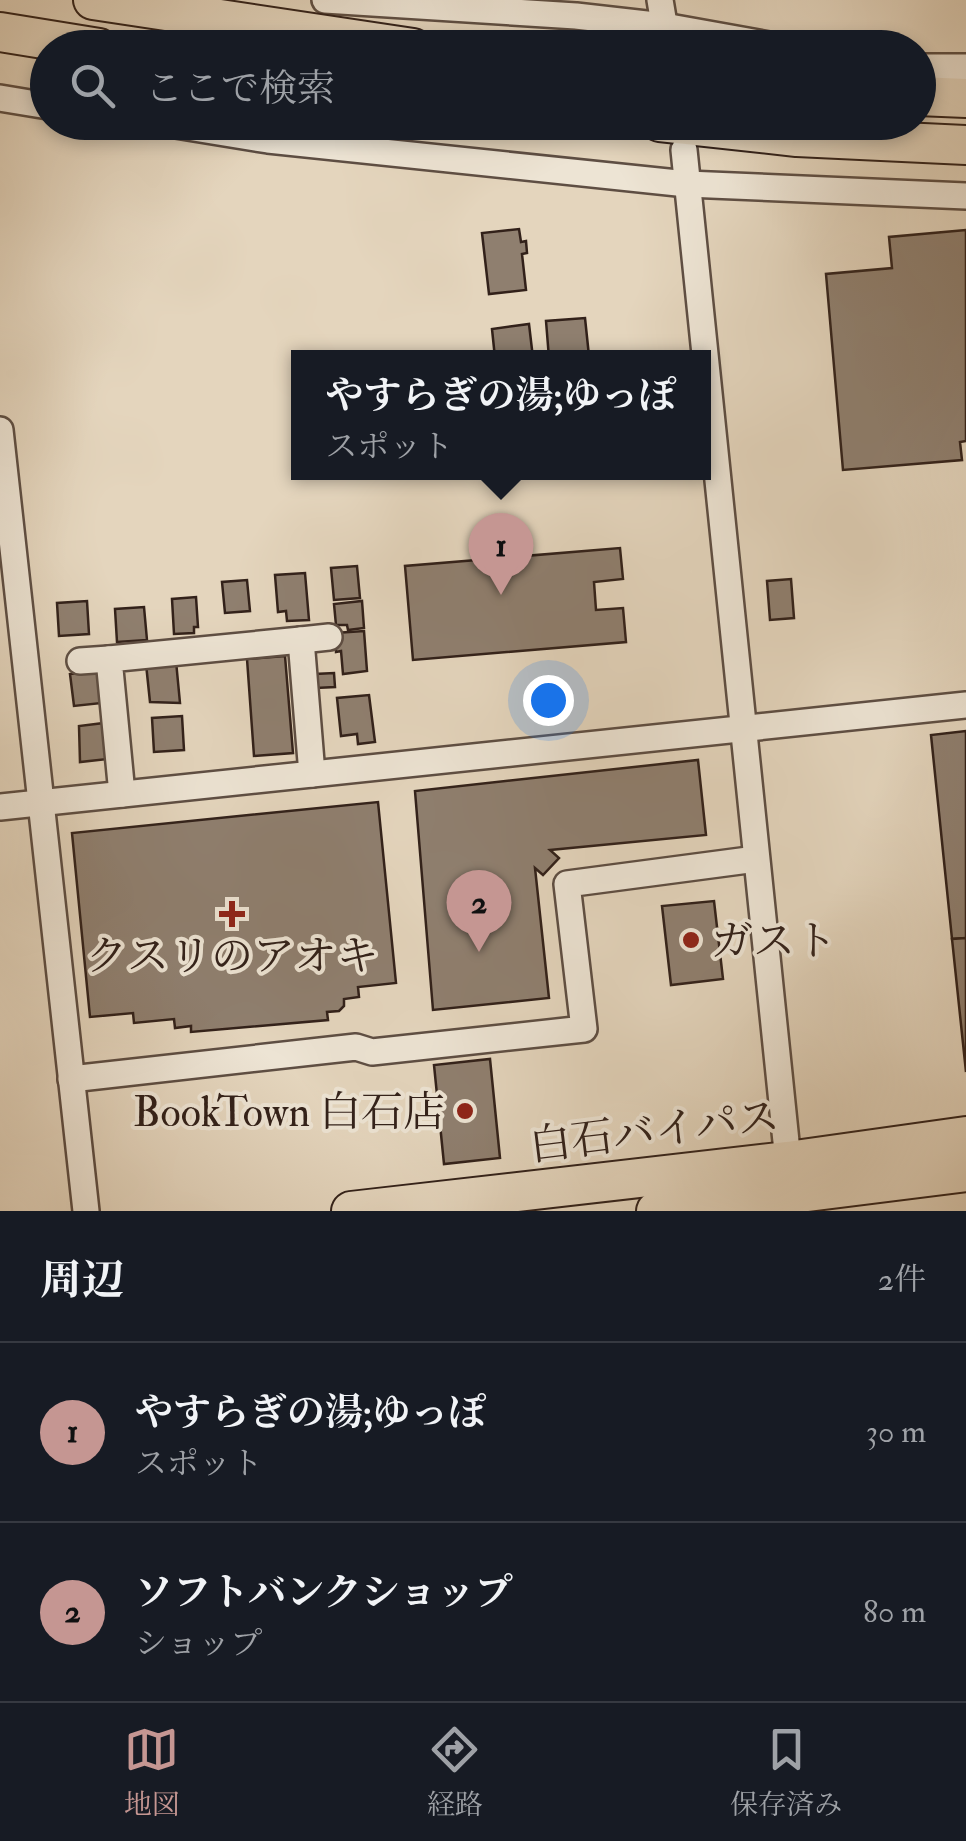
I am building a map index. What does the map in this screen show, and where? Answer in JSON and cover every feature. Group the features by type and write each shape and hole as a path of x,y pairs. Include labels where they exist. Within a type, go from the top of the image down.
{"highway":[{"path":"93,0 293,30"},
{"path":"0,32 30,37"},
{"path":"936,97 966,98"},
{"path":"860,140 966,145"},
{"name":"白石バイパス","path":"351,1211 788,1161 966,1136"},
{"name":"白石バイパス","path":"656,1211 966,1172"}],"street":[{"path":"324,0 576,16 694,30"},
{"path":"936,67 966,67"},
{"path":"0,98 30,103"},
{"path":"268,140 687,184 966,196"},
{"path":"673,140 687,184 704,350"},
{"path":"711,417 788,1161"},
{"path":"0,430 86,1211"},
{"path":"80,661 329,638"},
{"path":"301,640 312,774"},
{"path":"109,659 122,794"},
{"path":"0,807 966,705"},
{"path":"71,1079 356,1047 372,1052 584,1029 568,884 756,859"}],"building":[{"path":"519,229 521,242 526,241 527,253 522,254 526,290 489,294 482,233"},
{"path":"966,230 966,441 960,442 962,460 843,470 826,274 892,268 889,237"},
{"path":"585,318 588,350 548,350 546,321"},
{"path":"529,324 532,350 494,350 492,329"},
{"path":"620,548 623,579 594,582 596,610 623,608 626,642 413,660 405,566"},
{"path":"357,566 360,598 334,600 331,568"},
{"path":"305,573 309,620 287,621 286,611 278,612 275,575"},
{"path":"791,579 794,618 770,620 767,581"},
{"path":"247,580 250,611 225,613 222,582"},
{"path":"196,597 198,627 194,627 194,633 174,634 172,599"},
{"path":"87,601 89,634 59,636 57,603"},
{"path":"362,601 364,628 348,630 347,625 336,625 334,604"},
{"path":"144,607 147,640 117,642 115,609"},
{"path":"364,631 367,671 343,674 335,633"},
{"path":"285,656 293,753 254,756 247,659"},
{"path":"176,661 180,703 150,702 146,664"},
{"path":"98,671 102,703 74,706 70,674"},
{"path":"334,673 335,687 316,688 315,674"},
{"path":"369,695 375,742 358,744 357,734 341,736 337,698"},
{"path":"182,716 184,750 154,752 152,718"},
{"path":"104,723 108,759 80,762 79,726"},
{"path":"966,731 966,938 952,939 931,735"},
{"path":"698,760 706,835 550,850 559,858 543,875 535,868 549,998 433,1010 415,791"},
{"path":"378,802 396,983 358,987 359,997 344,999 339,1011 327,1012 328,1020 191,1032 191,1026 175,1028 174,1019 134,1023 133,1013 90,1017 72,833"},
{"path":"714,901 723,979 671,985 662,906"},
{"path":"966,938 966,1072 952,939"},
{"path":"490,1059 500,1158 444,1164 434,1065"}],"place":[{"name":"やすらぎの湯;ゆっぽ","path":"501,595"},
{"name":"クスリのアオキ","path":"232,914"},
{"name":"ガスト","path":"691,940"},
{"name":"ソフトバンクショップ","path":"479,952"},
{"name":"BookTown 白石店","path":"465,1111"}]}
